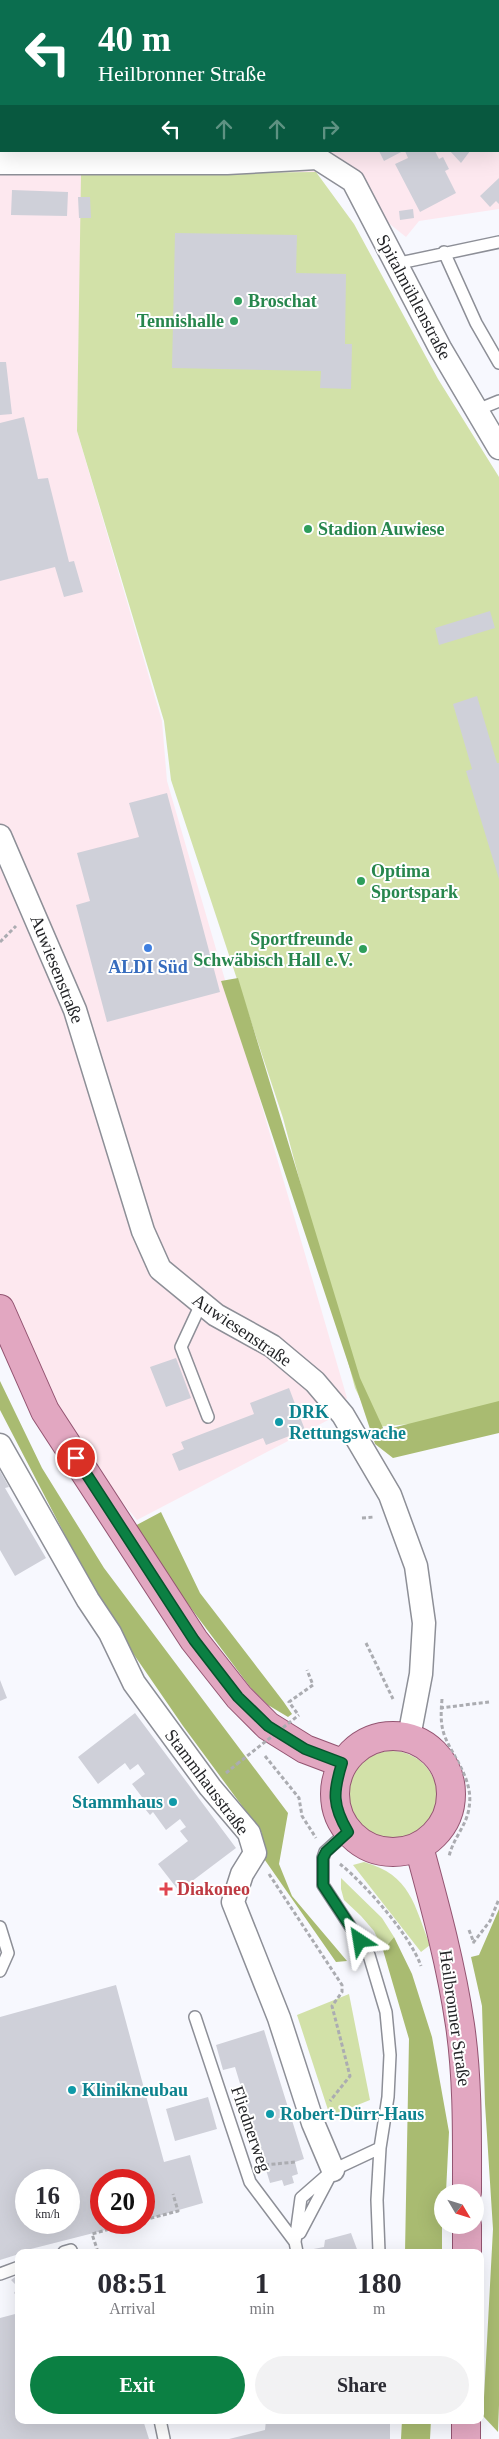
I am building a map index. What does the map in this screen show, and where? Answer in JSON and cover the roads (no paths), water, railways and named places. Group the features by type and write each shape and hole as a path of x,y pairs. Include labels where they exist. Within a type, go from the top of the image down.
{"main road":[{"path":"0,1309 45,1410 194,1640 238,1697 268,1726 305,1749 342,1763"},
{"path":"388,1735 409,1737 428,1746 442,1761 450,1781 451,1801 441,1828 419,1847 395,1853 376,1851 364,1845 348,1832 337,1812 334,1788 342,1763 358,1747 376,1738 388,1735"},
{"name":"Heilbronner Straße","path":"419,1847 448,1954 460,2026 467,2106 467,2184"},
{"path":"467,2234 467,2249"},
{"path":"466,2424 466,2439"}],"street":[{"name":"Spitalmühlenstraße","path":"0,162 227,163 323,155 353,181 440,348 499,448"},
{"name":"Auwiesenstraße","path":"0,836 75,1010 143,1231 160,1269 216,1315 272,1346 315,1382 343,1415 390,1495 416,1566 424,1622 420,1674 409,1737"},
{"name":"Stammhausstraße","path":"0,1445 88,1600 110,1633 134,1683 210,1787 249,1833 255,1853 242,1874 233,1902 279,2018 313,2123 333,2170"}],"lane":[{"path":"395,264 444,252 499,242"},
{"path":"444,252 476,323 499,363"},
{"path":"477,410 499,401"},
{"path":"201,1304 181,1347 208,1417"},
{"path":"348,1832 326,1852 323,1858 323,1885 369,1955 386,2012 390,2055 388,2096 380,2148 377,2200 380,2249"},
{"path":"0,1927 8,1953 0,1971"},
{"name":"Fliednerweg","path":"195,2017 250,2182 296,2247"},
{"path":"296,2247 301,2198 333,2170 380,2148"},
{"path":"0,2274 15,2268"},
{"path":"161,2424 164,2439"}],"place":[{"name":"Broschat","path":"238,301"},
{"name":"Tennishalle","path":"234,321"},
{"name":"Stadion Auwiese","path":"308,529"},
{"name":"Optima Sportspark","path":"361,881"},
{"name":"ALDI Süd","path":"148,948"},
{"name":"Sportfreunde Schwäbisch Hall e.V.","path":"363,949"},
{"name":"DRK Rettungswache","path":"279,1422"},
{"name":"Stammhaus","path":"173,1802"},
{"name":"Diakoneo","path":"166,1889"},
{"name":"Klinikneubau","path":"72,2090"},
{"name":"Robert-Dürr-Haus","path":"270,2114"}]}
